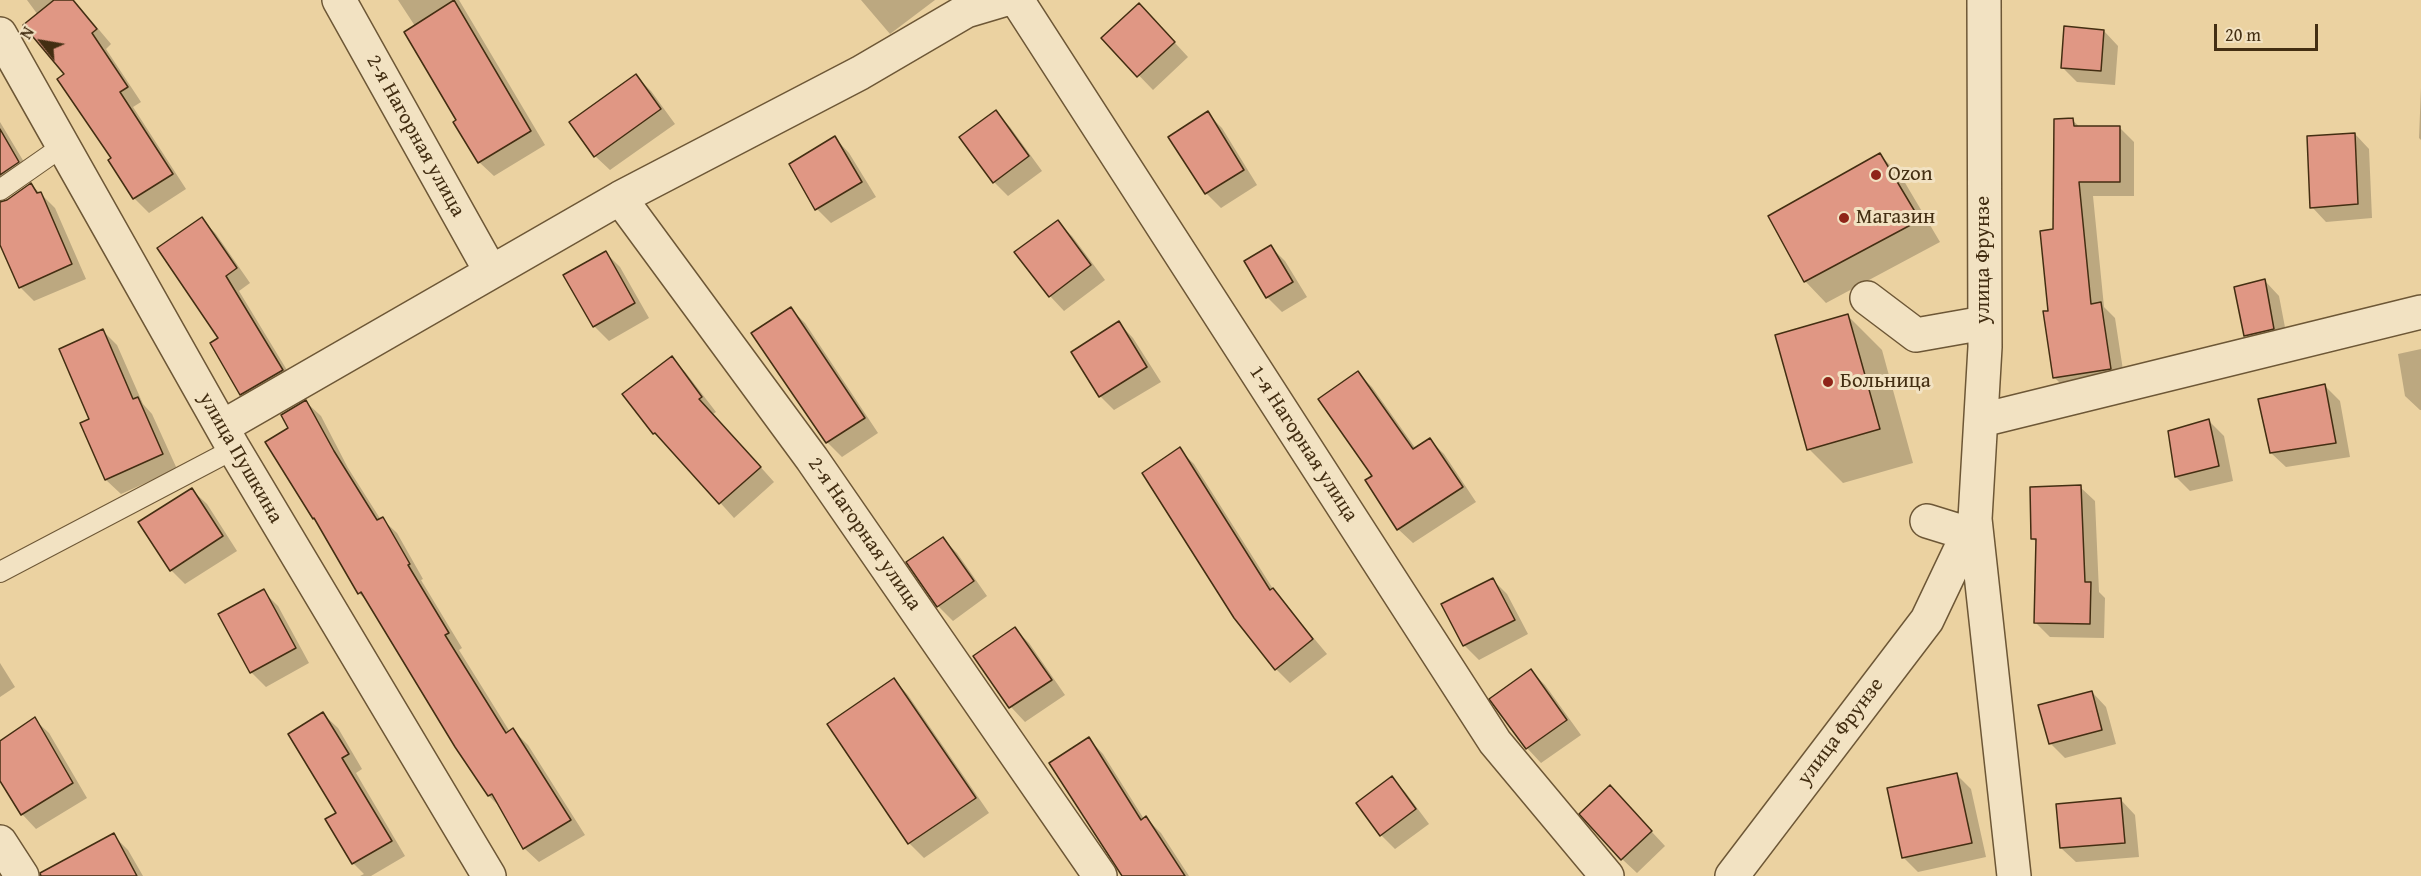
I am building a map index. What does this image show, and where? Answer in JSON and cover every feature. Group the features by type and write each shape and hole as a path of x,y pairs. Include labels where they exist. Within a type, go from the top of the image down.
{"street":[{"name":"2-я Нагорная улица","path":"339,0 491,272"},
{"path":"228,438 491,272 620,198 860,73 966,11 1003,0"},
{"name":"1-я Нагорная улица","path":"1017,0 1495,742 1607,876"},
{"name":"улица Фрунзе","path":"1984,0 1982,420 1972,526 2014,876"},
{"name":"улица Пушкина","path":"0,34 228,438 489,876"},
{"name":"2-я Нагорная улица","path":"620,198 812,459 1100,876"},
{"path":"1867,298 1916,335 1984,323"},
{"path":"1982,420 2421,312"},
{"path":"1927,521 1972,526"},
{"name":"улица Фрунзе","path":"1732,876 1927,620 1972,526"},
{"path":"0,842 22,876"}],"lane":[{"path":"0,190 63,146"},
{"path":"0,572 228,438"}],"building":[{"path":"54,0 73,0 97,29 92,33 128,87 120,92 173,174 133,199 108,160 111,158 57,79 64,74 23,25"},
{"path":"454,0 531,131 478,163 453,122 456,120 404,32"},
{"path":"1139,3 1175,42 1137,77 1101,38"},
{"path":"2064,26 2104,30 2101,71 2061,68"},
{"path":"636,74 661,109 594,157 569,122"},
{"path":"996,110 1029,156 993,183 959,137"},
{"path":"1208,111 1244,170 1205,194 1168,137"},
{"path":"2073,118 2074,126 2120,126 2120,182 2079,182 2091,304 2101,302 2111,369 2053,378 2043,311 2048,311 2040,231 2053,229 2054,119"},
{"path":"0,129 19,162 0,175"},
{"path":"2355,133 2358,204 2310,208 2307,136"},
{"path":"835,136 862,182 815,210 789,164"},
{"name":"Магазин","path":"1880,153 1920,220 1804,282 1768,216"},
{"path":"31,183 37,193 41,192 72,264 19,288 0,245 0,202 7,200"},
{"path":"202,217 237,268 226,276 283,370 240,395 210,343 218,338 157,248"},
{"path":"1058,220 1091,265 1049,297 1014,252"},
{"path":"1271,245 1293,282 1266,298 1244,261"},
{"path":"606,251 635,303 593,327 563,275"},
{"path":"2265,279 2274,329 2244,336 2234,287"},
{"path":"791,307 865,418 826,443 751,333"},
{"name":"Больница","path":"1848,314 1880,429 1807,450 1775,335"},
{"path":"1119,321 1147,367 1099,397 1071,352"},
{"path":"103,329 133,399 138,397 163,454 105,480 80,423 89,419 59,349"},
{"path":"672,356 702,397 699,399 761,467 719,504 655,433 653,434 622,394"},
{"path":"1358,371 1413,449 1430,438 1463,487 1397,530 1365,480 1372,476 1318,399"},
{"path":"2325,384 2336,443 2270,453 2258,399"},
{"path":"306,400 334,451 377,520 383,517 410,564 408,565 449,633 445,635 506,733 513,728 571,820 523,849 492,794 488,796 455,747 361,592 358,594 314,518 265,442 288,428 281,415"},
{"path":"2209,419 2219,466 2175,477 2168,431"},
{"path":"1180,447 1270,590 1273,588 1313,639 1275,670 1234,618 1142,473"},
{"path":"2081,485 2085,582 2091,582 2090,624 2034,623 2036,539 2031,539 2030,487"},
{"path":"192,488 223,536 170,571 138,522"},
{"path":"943,537 974,581 937,607 906,562"},
{"path":"1493,578 1515,620 1463,646 1441,604"},
{"path":"264,589 296,648 250,673 218,614"},
{"path":"1015,627 1052,680 1009,708 973,656"},
{"path":"1531,669 1567,720 1526,749 1489,699"},
{"path":"894,678 976,798 908,844 827,724"},
{"path":"2092,691 2102,730 2049,744 2038,705"},
{"path":"323,712 349,754 342,758 392,841 352,864 325,819 336,813 288,734"},
{"path":"35,717 73,783 21,815 0,781 0,741"},
{"path":"1089,737 1141,820 1146,816 1185,876 1122,876 1049,763"},
{"path":"1957,773 1972,843 1902,858 1887,788"},
{"path":"1392,776 1416,809 1380,836 1356,803"},
{"path":"1610,785 1652,831 1621,860 1579,814"},
{"path":"2121,798 2125,843 2060,848 2056,804"},
{"path":"114,833 137,876 41,876 40,873"}],"place":[{"name":"Ozon","path":"1876,175"},
{"name":"Магазин","path":"1844,218"},
{"name":"Больница","path":"1828,382"}]}
